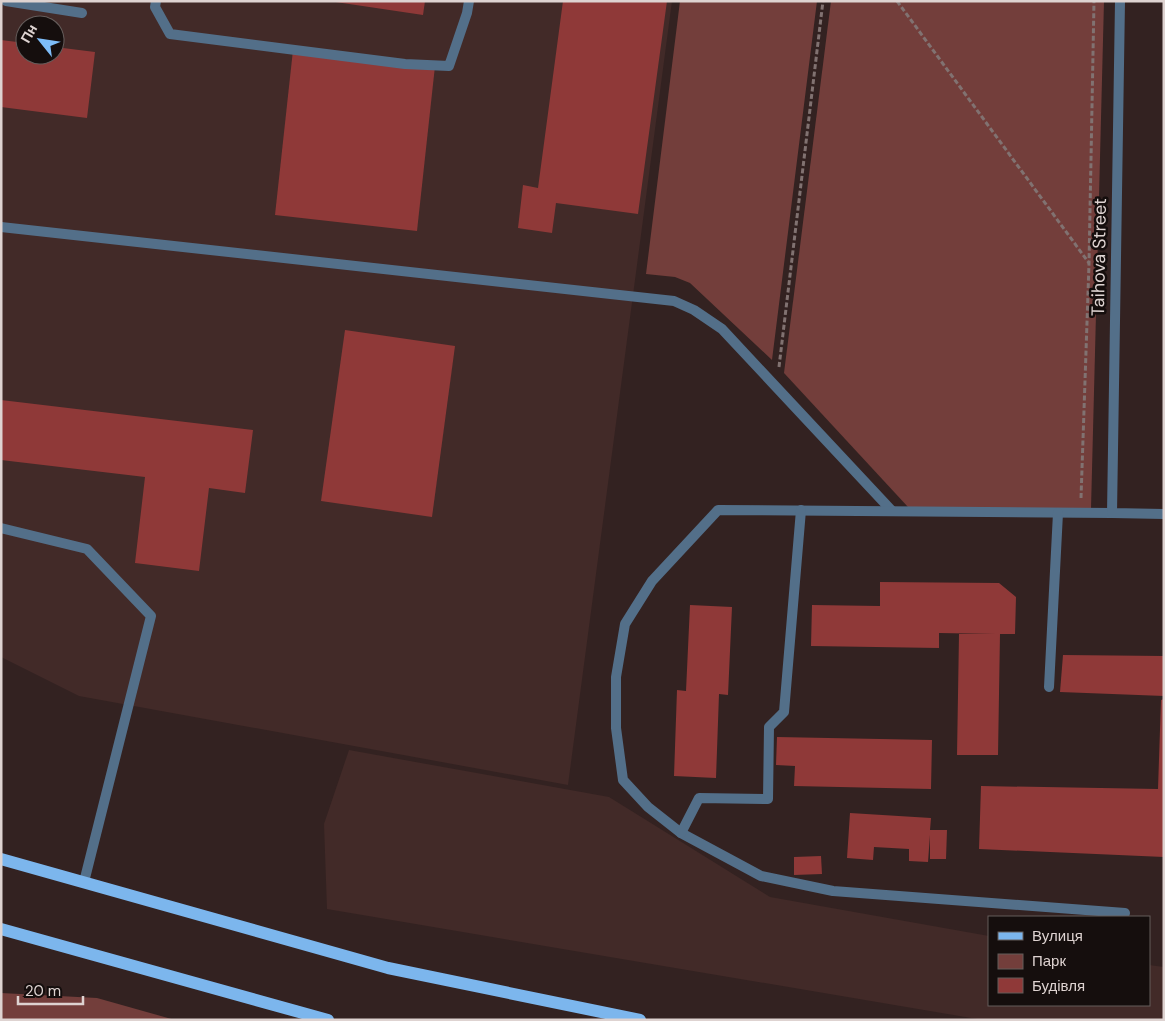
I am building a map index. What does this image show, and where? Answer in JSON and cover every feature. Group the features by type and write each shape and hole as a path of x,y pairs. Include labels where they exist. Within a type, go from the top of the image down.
{"main road":[{"path":"1,859 388,968 640,1020"},
{"path":"1,928 328,1020"}],"street":[{"path":"6,1 82,13"},
{"path":"156,1 155,7 170,34 405,64 449,66 467,13 469,1"},
{"name":"Taihova Street","path":"1112,513 1120,1"},
{"path":"1,226 674,301 694,310 722,329 892,511"},
{"path":"1125,913 833,891 761,876 682,833 648,807 623,780 616,728 616,677 624,624 652,581 718,510 1164,514"},
{"path":"682,833 699,798 768,799 769,728 784,712 801,510"},
{"path":"1049,687 1058,513"},
{"path":"1,528 87,549 151,616 84,882"}],"path":[{"path":"776,387 823,1"},
{"path":"897,1 1089,264"},
{"path":"1080,513 1089,264 1094,1"}],"shaded area":[{"path":"1,1 672,1 568,785 79,696 1,657"},
{"path":"349,750 609,797 770,897 988,936 988,1006 1150,1006 1150,965 1164,967 1164,1020 983,1020 327,909 324,824"}],"green space":[{"path":"680,1 817,1 772,360 690,283 675,277 646,274"},
{"path":"831,1 1104,1 1091,509 908,507 784,373"},
{"path":"1,993 97,998 175,1020 1,1020"}],"building":[{"path":"329,1 425,1 423,15"},
{"path":"563,1 667,1 638,214 556,203 552,233 518,228 523,185 538,188"},
{"path":"1,40 15,42 15,65 65,65 65,48 95,52 87,118 1,107"},
{"path":"293,50 435,66 417,231 275,215"},
{"path":"345,330 455,346 432,517 321,501"},
{"path":"1,400 253,430 245,493 209,488 199,571 135,563 145,477 1,460"},
{"path":"880,582 999,583 1016,597 1015,634 1000,634 998,755 957,755 959,634 995,634 939,633 939,648 811,646 812,605 880,606"},
{"path":"690,605 732,607 728,695 719,694 716,778 674,776 677,690 686,691"},
{"path":"1063,655 1164,656 1164,696 1060,692"},
{"path":"1164,699 1164,857 979,849 981,786 1158,789 1161,700"},
{"path":"777,737 932,740 931,789 794,786 795,766 776,765"},
{"path":"850,813 931,818 930,830 947,830 946,859 930,859 930,835 928,862 909,861 909,849 874,847 873,860 847,858"},
{"path":"821,856 822,874 794,875 794,857"}]}
